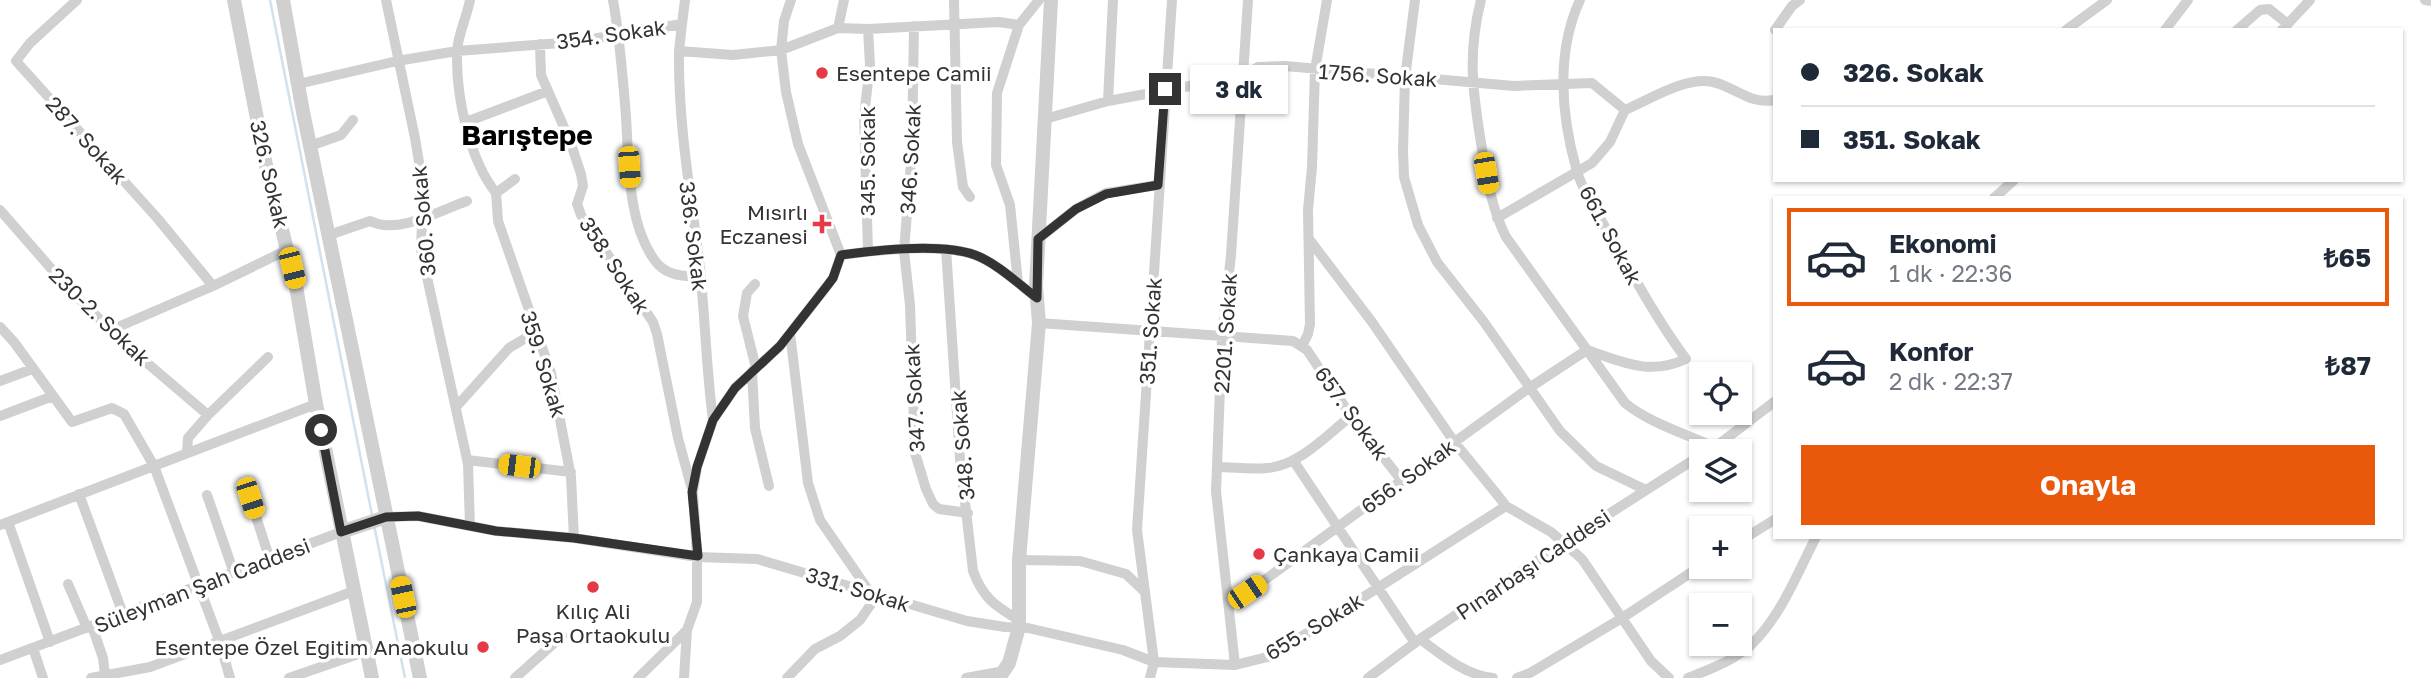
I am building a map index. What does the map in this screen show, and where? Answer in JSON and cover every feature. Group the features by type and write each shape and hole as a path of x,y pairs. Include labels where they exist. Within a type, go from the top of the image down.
{"street":[{"name":"287. Sokak","path":"77,0 30,43 16,61 158,219 213,286"},
{"name":"326. Sokak","path":"233,0 266,165 296,286 316,404 372,678"},
{"path":"284,7 295,0"},
{"name":"360. Sokak","path":"386,0 421,174 424,196 421,250 467,460 470,526"},
{"path":"470,0 457,51 466,122 484,178 496,193 515,179"},
{"path":"613,0 620,36 631,193 643,241 657,264 673,274 699,276"},
{"path":"682,24 685,0"},
{"path":"684,678 687,630 697,602 698,556 692,492 697,467 713,420 735,388 790,333 833,278 841,255 798,144 786,92 781,50 784,21 791,0"},
{"path":"838,29 844,0"},
{"path":"954,0 957,142 963,187 970,197"},
{"path":"1018,283 1010,205 996,165 997,93 1019,25 1039,0"},
{"path":"966,678 1002,674 1017,642 1019,560 1039,323 1038,239 1051,0"},
{"path":"1108,101 1113,0"},
{"name":"351. Sokak","path":"1154,662 1137,530 1172,0"},
{"name":"2201. Sokak","path":"1235,665 1216,491 1222,338 1231,255 1248,0"},
{"name":"657. Sokak","path":"1327,0 1315,70 1308,210 1310,324 1302,346 1351,416 1402,481"},
{"path":"1415,0 1405,78 1404,177 1418,225 1437,262 1470,303 1560,431 1596,466 1646,490"},
{"path":"1481,0 1471,55 1472,81 1490,194 1506,237 1625,403 1640,416 1682,431 1695,439"},
{"name":"661. Sokak","path":"1580,0 1573,16 1562,84 1577,171 1597,214 1642,294 1686,359 1668,367 1639,368 1587,350"},
{"path":"1777,28 1792,6 1800,0"},
{"path":"2069,28 2107,0"},
{"path":"2167,28 2188,0"},
{"path":"2239,28 2260,10 2269,9 2285,27 2310,0"},
{"path":"2425,0 2431,1"},
{"name":"326. Sokak","path":"284,7 328,235 420,678"},
{"name":"354. Sokak","path":"298,84 397,61 457,51 574,42 682,24 679,51 733,55 781,50 838,29 999,22 1019,25"},
{"name":"346. Sokak","path":"904,250 912,150 914,26"},
{"name":"345. Sokak","path":"868,29 870,65 864,117 868,251"},
{"name":"358. Sokak","path":"540,44 541,75 582,174 583,186 577,204 581,215 653,322 692,492"},
{"name":"336. Sokak","path":"679,51 682,131 713,420"},
{"name":"1756. Sokak","path":"1045,119 1108,101 1244,76 1258,67 1285,66 1514,86 1592,83 1625,110"},
{"path":"1497,218 1592,163 1611,142 1625,110 1682,84 1712,82 1763,102 1773,100"},
{"path":"466,122 548,91"},
{"path":"310,146 341,135 353,120"},
{"path":"1038,239 1076,209 1106,194 1158,185"},
{"name":"359. Sokak","path":"496,193 498,221 551,373 570,472 574,538"},
{"path":"328,235 370,221 379,225 421,220 467,201"},
{"name":"230-2. Sokak","path":"0,210 69,289 111,330 208,415"},
{"path":"1310,239 1372,322 1455,443 1506,506 1565,542 1581,559 1651,662 1669,678"},
{"path":"841,255 868,251 946,249 976,255 1037,298"},
{"name":"348. Sokak","path":"946,249 960,459 973,571 979,588 994,606 1019,624"},
{"path":"111,330 213,286 287,250"},
{"name":"347. Sokak","path":"904,250 911,330 915,453 923,482 933,504 939,509 968,513"},
{"path":"755,284 747,293 743,316 754,370 755,428 769,486"},
{"path":"1039,323 1293,341 1302,346"},
{"path":"0,327 72,422 112,408 124,414 154,466 219,640 230,678"},
{"path":"456,407 509,348 536,332"},
{"path":"788,678 816,649 840,636 860,620 873,593 820,520 808,483 790,333"},
{"name":"656. Sokak","path":"1228,599 1247,592 1529,388 1587,350"},
{"path":"187,453 188,438 268,357"},
{"path":"0,381 32,369"},
{"path":"0,415 53,397"},
{"path":"1726,439 1773,403"},
{"path":"50,642 4,523 316,404"},
{"path":"1217,467 1269,468 1293,460 1351,416"},
{"path":"467,460 570,472"},
{"path":"1293,460 1418,641 1456,665 1493,678"},
{"name":"Pınarbaşı Caddesi","path":"1368,678 1565,542 1689,463"},
{"path":"79,494 123,614"},
{"path":"207,495 234,573"},
{"path":"250,498 270,560"},
{"name":"655. Sokak","path":"1019,624 1123,650 1154,662 1235,665 1271,656 1506,506"},
{"name":"Süleyman Şah Caddesi","path":"0,660 386,517 418,516 470,526 698,556"},
{"path":"1752,534 1773,521"},
{"path":"1688,678 1720,666 1750,645 1775,617 1815,539"},
{"name":"331. Sokak","path":"698,556 758,559 967,621 1019,624"},
{"path":"1019,560 1080,561 1126,574 1143,590"},
{"path":"1517,678 1530,673 1622,618 1689,574"},
{"path":"68,584 103,658 105,675"},
{"path":"91,678 150,667 354,592"},
{"path":"638,678 687,630"},
{"path":"515,678 562,636"},
{"path":"33,648 43,678"},
{"path":"289,678 367,651"},
{"path":"1150,678 1154,662"}],"waterway":[{"path":"270,0 372,515"},
{"path":"374,525 405,678"}],"place":[{"name":"Esentepe Camii","path":"822,73"},
{"name":"Mısırlı Eczanesi","path":"822,224"},
{"name":"Çankaya Camii","path":"1259,554"},
{"name":"Kılıç Ali Paşa Ortaokulu","path":"593,587"},
{"name":"Esentepe Özel Eğitim Anaokulu","path":"483,647"}],"district":[{"name":"Barıştepe","path":"527,134"}],"route":[{"path":"321,430 341,532 386,517 418,516 496,531 574,538 698,556 692,492 697,467 713,420 735,388 780,346 827,286 833,278 841,255 868,251 946,249 976,255 1037,298 1038,239 1076,209 1106,194 1158,185 1165,89"}]}
